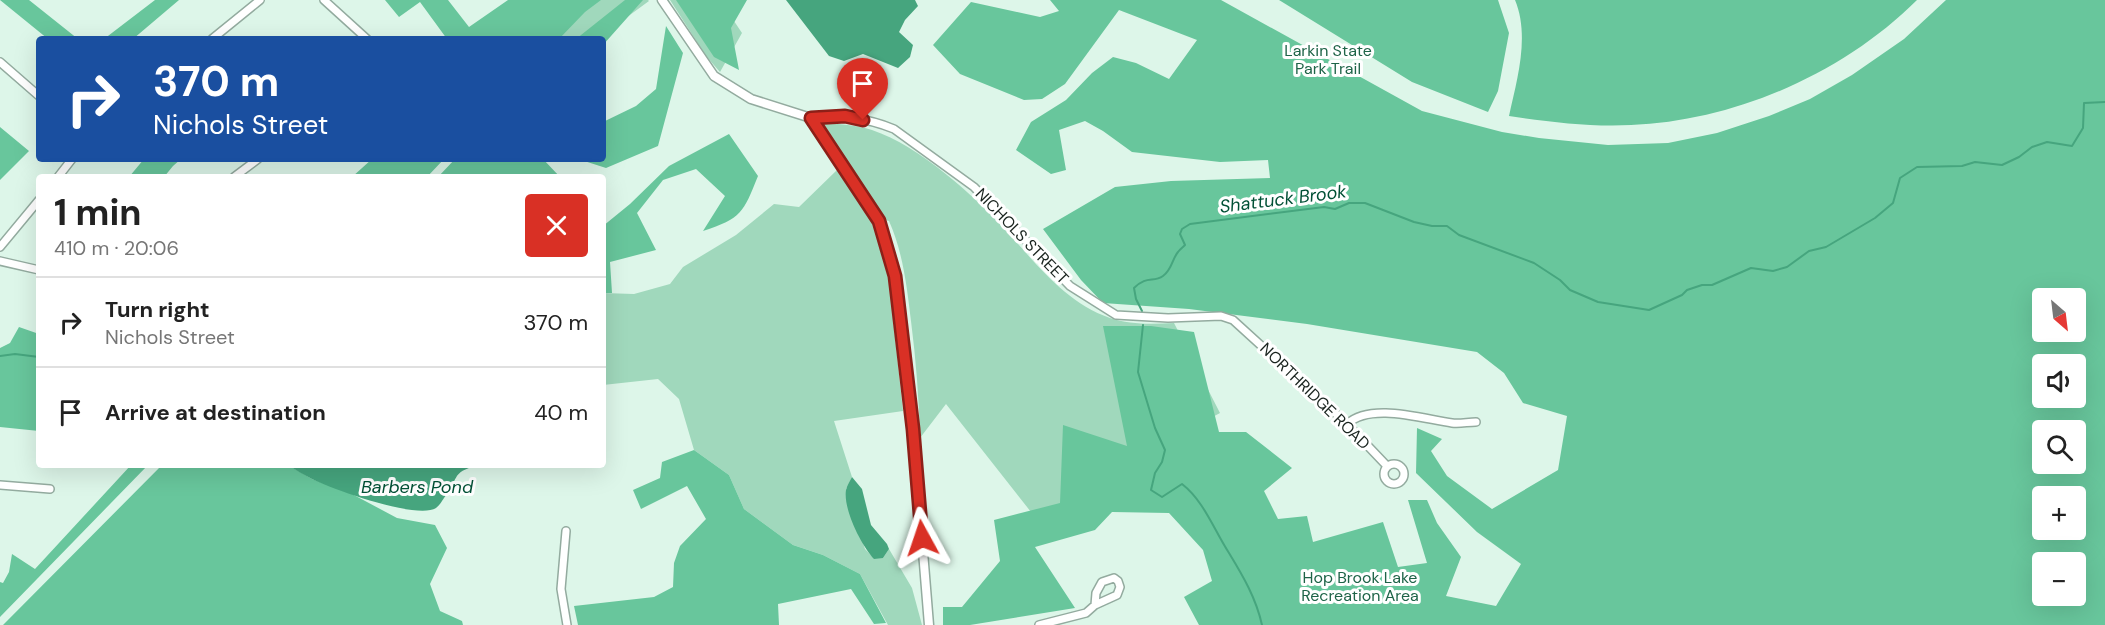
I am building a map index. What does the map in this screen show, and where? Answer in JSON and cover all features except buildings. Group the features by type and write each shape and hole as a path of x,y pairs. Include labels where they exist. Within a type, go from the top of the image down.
{"street":[{"path":"216,36 260,0"},
{"path":"324,0 364,36"},
{"path":"662,0 714,76 751,99 811,118 879,221 895,276 913,429 930,625"},
{"path":"0,62 36,93"},
{"name":"NICHOLS STREET","path":"811,118 845,116 894,129 974,187 1070,286 1116,315 1168,318 1221,316 1242,326"},
{"path":"60,174 70,162"},
{"path":"238,174 254,162"},
{"path":"0,248 36,204"},
{"path":"0,261 36,269"},
{"name":"NORTHRIDGE ROAD","path":"1242,326 1283,367 1347,424 1387,466"},
{"path":"1347,424 1358,417 1377,412 1455,423 1476,422"},
{"path":"0,485 50,489"},
{"path":"566,531 561,589 567,625"},
{"path":"1039,625 1086,613 1095,605"}],"shaded area":[{"path":"529,0 649,1 601,36 494,36"},
{"path":"670,0 720,0 742,33 720,72 706,56"},
{"path":"822,123 872,130 928,160 980,204 1055,283 1080,303 1110,318 1125,322 1174,323 1220,413 1185,432 1042,526 946,404 920,438 913,336 898,245 889,221 885,220"},
{"path":"837,170 875,227 889,281 903,411 834,421 852,477 846,489 865,549 874,558 883,558 889,549 912,588 922,625 888,625 860,574 823,555 793,545 744,509 729,475 694,450 679,399 658,379 606,385 606,293 634,294 670,284 683,267 736,235 774,204 799,207"}],"green space":[{"path":"0,0 29,0 74,36 44,36"},
{"path":"155,0 179,0 137,36 108,36"},
{"path":"385,0 448,0 469,27 508,0 601,0 585,12 562,36 445,36 420,2 399,17"},
{"path":"625,0 643,0 606,42 606,36 580,36"},
{"path":"676,0 747,0 731,28 739,70 714,57"},
{"name":"Hop Brook Lake Recreation Area","path":"1050,0 1221,0 1422,111 1502,132 1608,145 1668,143 1717,133 1769,116 1810,99 1852,75 1904,39 1946,0 2105,0 2105,625 1199,625 1184,597 1212,581 1203,550 1169,513 1112,512 1095,530 1035,547 1075,608 970,625 943,625 943,607 962,607 1000,561 994,520 1060,503 1063,425 1127,446 1103,326 1151,326 1194,332 1219,432 1246,432 1292,468 1264,491 1278,519 1307,516 1313,542 1383,522 1398,567 1427,563 1408,500 1427,500 1437,523 1461,557 1446,596 1496,606 1521,564 1477,532 1416,473 1417,428 1442,439 1431,451 1447,476 1492,509 1558,470 1567,416 1523,403 1504,373 1477,352 1307,324 1189,309 1103,303 1081,280 1043,229 1115,187 1171,181 1270,178 1268,160 1220,162 1132,152 1085,121 1059,130 1066,170 1051,174 1016,150 1031,122 1066,100 1092,73 1113,57 1136,63 1169,79 1197,40 1119,10 1065,84 1042,99 1024,100 960,74 933,45 971,2 1040,17 1059,11"},
{"path":"1279,0 1498,0 1509,33 1498,91 1488,112 1412,82"},
{"path":"1515,0 1917,0 1856,50 1822,71 1748,103 1709,114 1670,121 1600,125 1570,124 1509,116 1522,43 1522,28"},
{"path":"666,26 683,53 658,146 606,168 587,162 606,162 606,121 636,106 656,89"},
{"path":"0,127 29,151 0,180"},
{"path":"729,134 758,176 749,198 734,218 703,231 725,196 696,169 663,180 637,213 656,250 610,262 612,293 606,293 606,224 669,166"},
{"path":"142,162 178,162 166,174 132,174"},
{"path":"369,162 441,162 430,174 355,174"},
{"path":"452,162 546,162 557,174 441,174"},
{"path":"19,327 36,333 36,431 0,427 0,348 10,343"},
{"path":"694,450 729,475 744,509 793,545 823,555 860,574 886,623 874,624 851,589 778,604 779,625 578,625 574,606 654,597 673,587 674,563 680,546 706,519 687,486 641,509 633,490 660,478 662,462"},
{"path":"128,468 145,468 0,617 0,582 3,583 9,572 12,554 35,569"},
{"path":"159,468 293,468 312,479 352,494 397,518 435,525 447,548 430,584 440,611 462,621 463,625 3,625"}],"water":[{"path":"786,0 915,0 918,6 905,20 899,32 913,45 910,57 898,68 863,54 844,61 829,56"},
{"name":"Barbers Pond","path":"293,468 469,468 456,477 436,508 426,511 374,502 312,479"},
{"path":"852,477 862,489 871,525 889,549 883,558 874,559 869,553 850,516 846,490"}],"waterway":[{"name":"Shattuck Brook","path":"1142,311 1134,288 1146,280 1159,278 1166,274 1176,255 1185,245 1180,234 1182,229 1190,224 1324,207 1335,209 1349,203 1365,203 1414,222 1432,226 1447,226 1459,235 1534,263 1560,280 1570,290 1598,302 1649,310 1682,295 1687,290 1702,285 1712,285 1751,268 1773,271 1787,267 1809,251 1826,247 1875,218 1893,203 1900,178 1917,167 1962,166 1975,162 2002,165 2019,157 2032,147 2047,142 2072,146 2083,128 2084,103 2105,102"},
{"name":"Shattuck Brook","path":"1143,325 1138,372 1155,428 1165,450 1162,462 1155,473 1151,490 1162,497 1182,484 1197,499 1253,596 1262,625"},
{"path":"0,356 15,354 36,357"}],"route":[{"path":"863,120 845,116 811,118 879,221 895,276 913,429 922,538"}],"park label":[{"name":"Larkin State Park Trail","path":"1328,59"}]}
